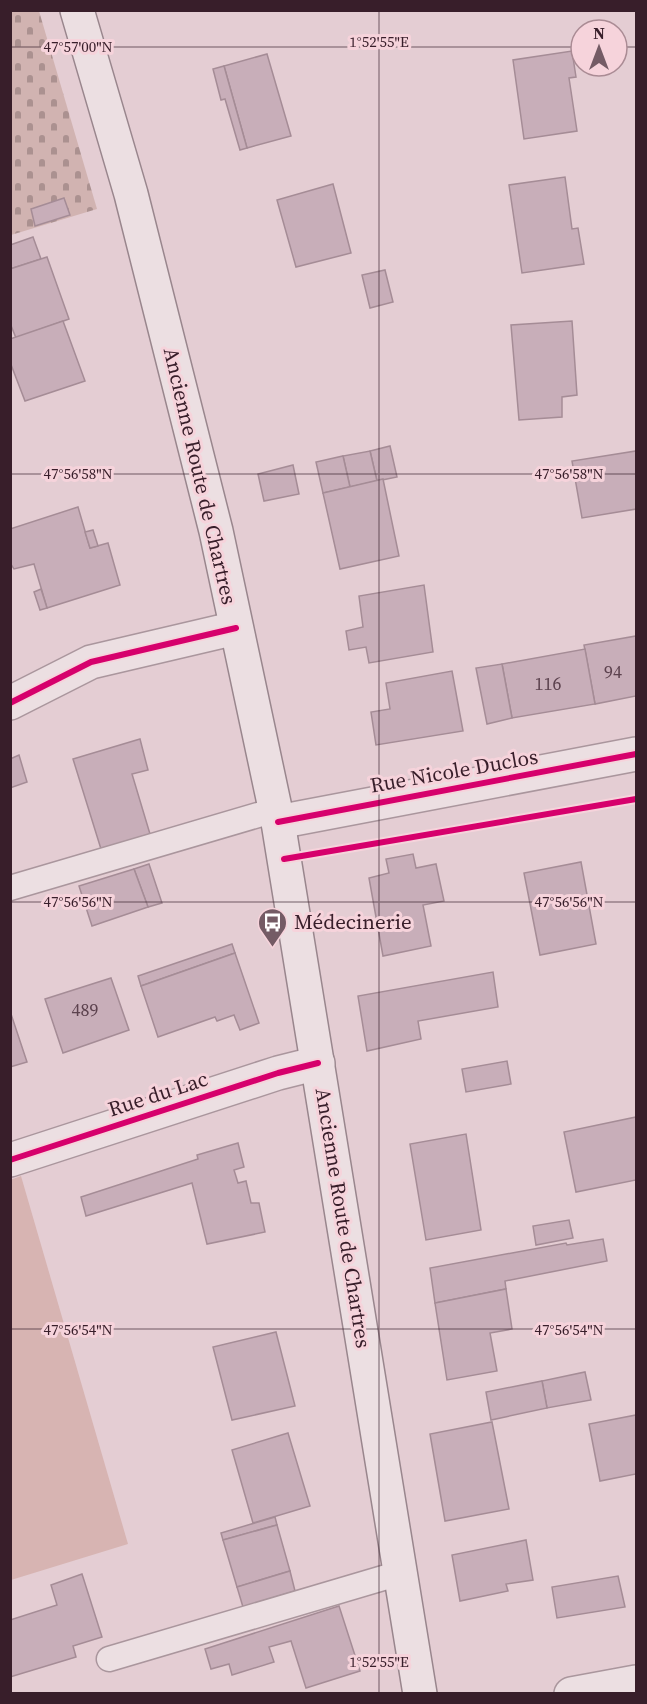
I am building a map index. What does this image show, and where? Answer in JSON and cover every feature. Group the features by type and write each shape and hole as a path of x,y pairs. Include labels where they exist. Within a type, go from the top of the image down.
{"main road":[{"name":"Ancienne Route de Chartres","path":"77,10 134,206 216,531 276,816 420,1694"},
{"path":"10,703 91,662 236,628"},
{"name":"Rue Nicole Duclos","path":"276,816 636,754"},
{"name":"Rue du Lac","path":"10,1160 278,1072 318,1063"},
{"path":"571,1694 636,1682"}],"lane":[{"path":"10,888 276,816"},
{"path":"109,1659 400,1573"}],"shaded area":[{"path":"21,1176 128,1544 11,1580 10,1180"}],"green space":[{"path":"11,11 39,11 97,209 11,235"}],"building":[{"path":"569,51 569,78 577,131 524,139 513,60"},
{"path":"267,54 291,136 247,148 224,66"},
{"path":"224,66 247,148 240,150 225,99 221,100 213,69"},
{"path":"565,177 572,229 578,228 584,264 522,273 509,185"},
{"path":"333,184 351,253 296,267 277,200"},
{"path":"64,198 70,215 35,226 31,209"},
{"path":"33,237 41,259 10,269 10,245"},
{"path":"47,257 69,319 16,338 10,323 10,269"},
{"path":"385,270 393,302 370,308 362,275"},
{"path":"63,321 85,381 25,401 10,362 10,339"},
{"path":"572,321 577,395 562,397 562,417 519,420 511,325"},
{"path":"390,446 397,477 377,481 370,451"},
{"path":"370,451 377,481 350,487 343,456"},
{"path":"636,451 636,509 582,518 572,461"},
{"path":"343,456 350,487 323,493 316,462"},
{"path":"293,465 299,494 264,501 258,474"},
{"path":"383,479 399,556 340,569 323,493"},
{"path":"78,507 90,548 108,543 120,585 47,608 34,564 14,569 10,563 10,529"},
{"path":"93,530 98,546 90,548 85,532"},
{"path":"424,585 433,652 369,663 366,647 349,650 346,631 363,627 359,596"},
{"path":"41,589 47,608 40,610 34,592"},
{"path":"636,636 636,696 595,704 584,645"},
{"path":"585,649 595,704 512,718 502,664"},
{"path":"502,664 512,718 487,724 476,668"},
{"path":"452,671 463,731 376,745 371,712 390,709 386,683"},
{"path":"140,739 148,770 132,774 150,834 101,849 73,759"},
{"path":"19,755 27,782 10,788 10,759"},
{"path":"413,854 416,868 436,864 444,901 423,905 431,946 383,956 369,878 389,873 386,859"},
{"path":"581,862 596,944 540,955 524,873"},
{"path":"149,864 162,903 148,907 134,869"},
{"path":"134,869 148,907 92,926 79,886"},
{"path":"232,944 235,953 141,986 138,976"},
{"path":"235,953 259,1023 240,1030 234,1015 217,1021 215,1017 158,1037 141,986"},
{"path":"493,972 498,1007 418,1021 421,1039 367,1051 358,996"},
{"path":"111,978 129,1030 63,1053 45,999"},
{"path":"10,1011 27,1062 10,1067"},
{"path":"507,1061 511,1084 466,1092 462,1069"},
{"path":"636,1117 636,1180 576,1192 564,1132"},
{"path":"466,1134 481,1230 426,1240 410,1144"},
{"path":"238,1143 244,1167 234,1170 238,1183 246,1181 251,1203 259,1203 265,1232 207,1244 192,1183 86,1216 81,1197 198,1159 197,1155"},
{"path":"569,1220 573,1238 536,1245 533,1226"},
{"path":"603,1239 607,1261 505,1281 506,1289 435,1303 430,1268 566,1243 567,1245"},
{"path":"506,1289 512,1329 490,1333 497,1371 447,1380 435,1303"},
{"path":"276,1332 295,1406 232,1420 213,1347"},
{"path":"585,1372 591,1400 547,1408 542,1381"},
{"path":"542,1381 547,1408 491,1420 486,1392"},
{"path":"636,1415 636,1474 600,1481 589,1424"},
{"path":"492,1422 509,1509 445,1521 430,1434"},
{"path":"288,1433 310,1506 253,1523 232,1450"},
{"path":"275,1517 277,1525 223,1540 221,1533"},
{"path":"277,1525 290,1571 237,1587 223,1540"},
{"path":"526,1540 533,1580 506,1584 508,1591 460,1601 452,1555"},
{"path":"290,1571 295,1591 243,1607 237,1587"},
{"path":"82,1574 102,1637 73,1646 76,1657 10,1677 10,1620 57,1605 51,1585"},
{"path":"618,1576 625,1607 557,1618 552,1587"},
{"path":"339,1606 360,1671 306,1688 291,1641 269,1647 274,1662 232,1675 229,1664 211,1669 205,1649"}],"cycle path":[{"path":"10,703 91,662 236,628"},
{"path":"278,822 636,754"},
{"path":"284,859 636,799"},
{"path":"10,1160 278,1073 318,1063"}],"place":[{"name":"Médecinerie","path":"273,948"}]}
